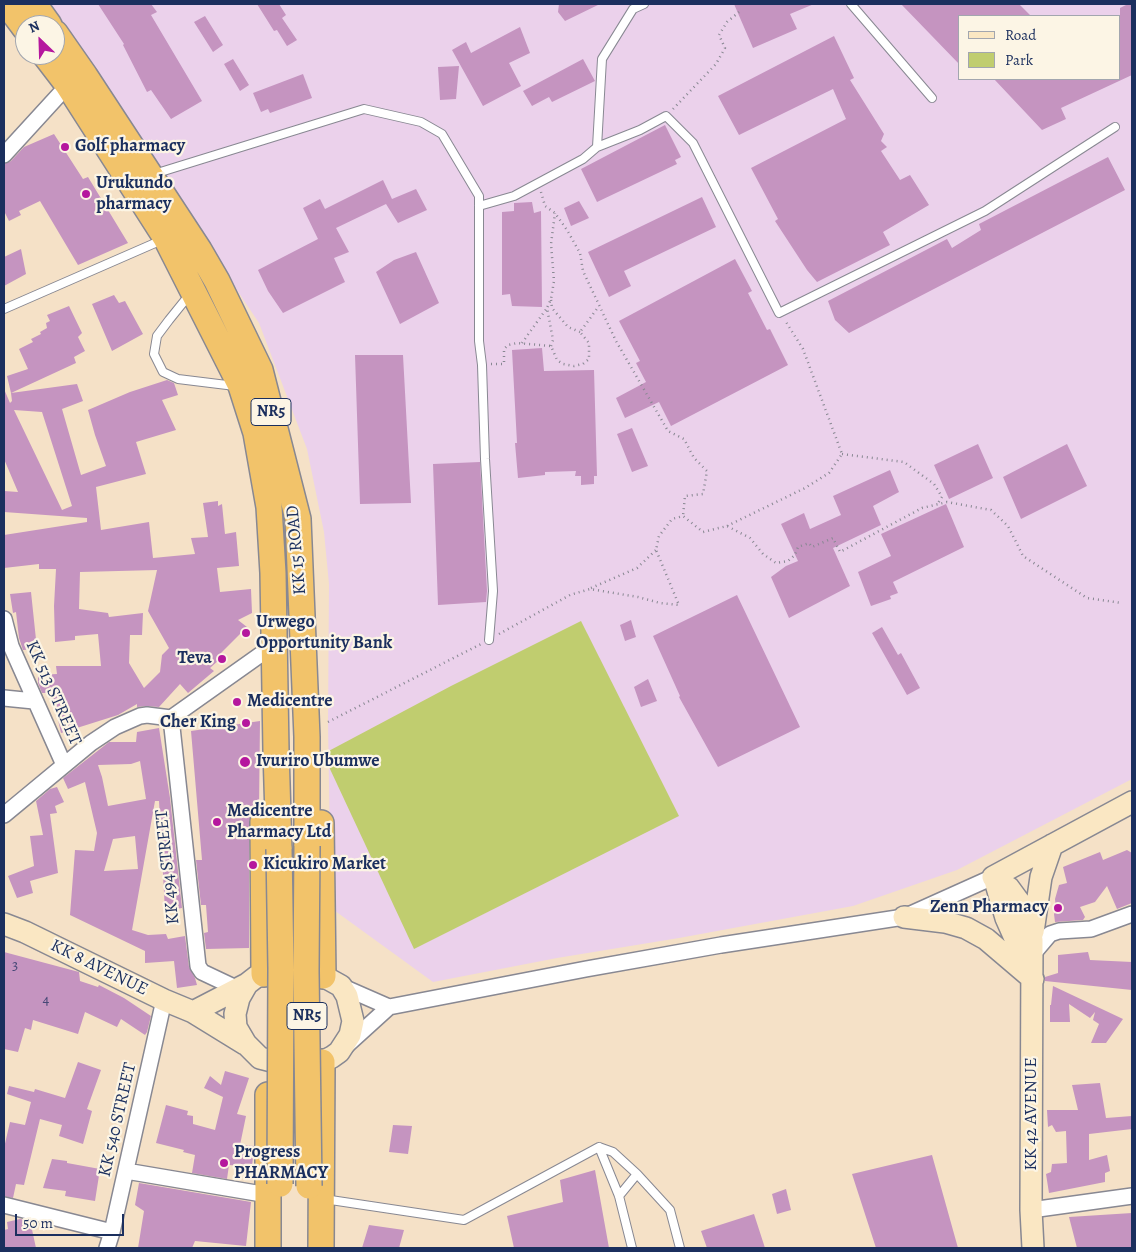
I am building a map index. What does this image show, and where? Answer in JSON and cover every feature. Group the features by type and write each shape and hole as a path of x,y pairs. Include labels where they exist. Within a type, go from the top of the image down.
{"highway":[{"path":"7,4 15,15"},
{"path":"34,4 42,15"},
{"name":"KK 15 ROAD","path":"65,48 150,175 217,281 260,370 298,519 307,754 306,971 315,1193 308,1248"},
{"name":"KK 15 ROAD","path":"53,65 68,85 166,238 241,386 256,433 269,507 274,572 281,970 274,1189 280,1248"},
{"path":"302,614 318,667 332,981"},
{"path":"250,982 262,705 274,645"},
{"path":"321,1248 315,1193 331,1057"},
{"path":"268,1060 274,1189 268,1248"}],"main road":[{"path":"994,877 1132,802"},
{"path":"1032,947 1041,877 1052,846"},
{"name":"KK 42 AVENUE","path":"994,877 1009,888 1020,903 1027,918 1032,947 1031,1210 1033,1248"},
{"name":"KK 42 AVENUE","path":"994,877 1006,918 1033,979"},
{"path":"904,917 945,922 966,928 986,939 1033,979"},
{"name":"KK 8 AVENUE","path":"4,924 25,932 164,1000 193,1012 246,1044"},
{"path":"193,1012 250,982 280,969 308,972 332,981 347,996 353,1021 350,1035 331,1057 305,1066 292,1066 268,1060 255,1054 236,1028 234,1014 239,998 250,982"}],"street":[{"path":"4,155 68,85"},
{"name":"KK 513 STREET","path":"4,619 10,646 64,765 4,814"},
{"path":"64,765 91,743 115,727 140,716 171,718 274,645"},
{"path":"4,698 34,701"},
{"name":"KK 494 STREET","path":"171,718 198,966 202,972 250,982"},
{"path":"331,1057 389,1007 711,947 904,917 994,877"},
{"path":"1032,947 1050,934 1059,931 1091,929 1132,914"},
{"path":"332,981 389,1007"},
{"name":"KK 540 STREET","path":"107,1248 164,1000"},
{"path":"126,1171 274,1189"},
{"path":"1031,1210 1132,1196"},
{"path":"4,1205 112,1232"}],"lane":[{"path":"597,147 602,59 631,6 644,4"},
{"path":"851,4 932,98"},
{"path":"150,175 364,109 421,122 442,134 479,196 479,341 482,365 494,591 489,640"},
{"path":"479,206 514,196 583,159 597,147 640,130 666,116 693,143 779,313 985,211 1114,127"},
{"path":"4,309 166,238"},
{"path":"193,290 157,336 154,354 163,372 178,379 241,386"},
{"path":"315,1193 464,1220 600,1147 613,1152 637,1174 670,1210 680,1248"},
{"path":"600,1147 619,1196 632,1248"},
{"path":"619,1196 637,1174"}],"path":[{"path":"666,116 716,64 726,48 719,35 727,22 739,12"},
{"path":"538,183 545,206 555,213 580,253 584,271 616,342 668,431 684,439 694,458 707,471 703,494 684,496 683,516"},
{"path":"521,343 547,308 551,299 554,281 551,244 555,213"},
{"path":"547,308 552,340 550,346 557,360 563,364 583,364 589,359 589,343 580,332 568,327 559,317 552,308 551,299"},
{"path":"580,332 599,306"},
{"path":"779,313 803,348 842,454"},
{"path":"482,365 504,364 504,349 508,345 521,343 550,346"},
{"path":"842,454 904,462 934,484 942,498 938,503"},
{"path":"683,516 703,532 727,526 805,488 829,473 842,454"},
{"path":"727,526 750,538 763,554 776,563 788,561 795,555 798,547 809,543 812,547 833,538 840,552 922,508 938,503 948,502 991,510 1008,526 1023,556 1087,598 1122,602"},
{"path":"590,588 660,603 679,605 656,550 658,536 672,519 683,516"},
{"path":"328,722 489,640 570,595 637,568 656,550"}],"shaded area":[{"path":"46,4 1132,4 1132,779 957,870 853,906 557,958 433,982 331,908 328,722 329,584 324,532 307,449 259,323 65,32 65,15 53,15"}],"green space":[{"path":"581,621 679,816 414,949 323,754 451,686"}],"building":[{"path":"98,4 151,4 157,12 151,15 202,101 171,119 151,90 147,92 124,44"},
{"path":"257,4 279,4 286,15 282,18 297,40 287,46 277,30 274,31"},
{"path":"559,4 600,4 565,21 558,12"},
{"path":"734,4 814,4 790,14 797,29 753,48"},
{"path":"901,4 1019,4 1030,15 958,15 958,63"},
{"path":"1132,4 1132,75 1061,108 1066,119 1042,130 995,80 1121,80 1120,8"},
{"path":"205,16 223,45 213,52 194,22"},
{"path":"520,27 530,53 509,63 521,86 483,106 452,50 466,42 471,53"},
{"path":"834,36 854,78 850,80 884,134 881,141 887,147 881,151 900,180 910,175 929,205 883,232 890,245 817,282 775,221 778,219 751,168 846,119 833,89 739,135 718,96"},
{"path":"233,59 249,85 240,91 224,64"},
{"path":"583,59 595,81 552,102 549,97 532,106 523,91"},
{"path":"459,66 456,99 440,100 438,67"},
{"path":"303,74 312,98 270,113 268,109 261,112 253,93"},
{"path":"665,125 681,157 675,160 677,164 597,202 581,169"},
{"path":"54,134 83,179 88,177 128,243 78,265 40,201 19,211 21,215 9,221 4,211 4,164 11,161 24,147"},
{"path":"1108,157 1125,190 849,333 835,320 828,301 947,239 952,248 981,230 979,224"},
{"path":"383,180 392,199 416,189 427,210 398,223 386,204 336,228 349,252 334,258 345,282 283,313 268,291 258,270 318,239 303,208 320,199 325,209"},
{"path":"702,197 716,227 624,271 631,286 609,297 588,252"},
{"path":"579,201 589,218 571,226 564,208"},
{"path":"532,202 534,213 541,211 542,307 512,306 510,294 502,295 502,212 514,211 514,203"},
{"path":"21,249 26,274 4,286 4,257"},
{"path":"416,252 439,303 400,324 376,272 394,260"},
{"path":"735,259 752,291 748,293 767,330 770,329 788,365 671,426 659,402 625,418 616,398 646,382 636,363 640,361 619,321"},
{"path":"114,295 119,303 125,301 143,334 112,351 92,304"},
{"path":"69,306 82,333 78,337 85,351 74,357 76,363 11,393 7,376 28,369 19,349 33,342 31,339 41,334 40,332 47,328 46,323 50,321 47,315"},
{"path":"542,348 544,371 594,370 597,476 594,476 594,484 581,485 581,476 575,476 576,471 545,472 545,475 518,478 512,350"},
{"path":"355,355 403,355 411,503 360,504"},
{"path":"167,380 174,383 178,395 162,400 176,430 136,442 146,474 96,487 101,530 149,522 153,558 195,554 191,538 208,537 203,503 218,501 218,506 222,504 225,534 236,532 239,566 217,568 220,592 251,589 252,613 238,620 247,627 218,656 220,659 210,668 214,671 188,693 180,684 159,707 137,707 137,704 118,715 61,733 52,693 42,693 38,683 38,675 57,674 56,666 101,666 98,634 75,636 75,640 55,642 56,569 39,569 39,564 4,568 4,535 87,522 87,518 4,512 4,491 18,492 4,459 4,389 10,403 12,401 11,393 77,384 83,401 62,409 81,475 106,466 88,410 130,392","holes":["14,410 42,412 72,506 62,510","157,570 148,611 169,648 162,655 160,672 144,688 129,663 130,635 142,635 143,613 109,617 108,613 79,609 80,572"]},
{"path":"632,428 648,466 632,472 617,434"},
{"path":"978,444 993,478 949,499 934,465"},
{"path":"1067,444 1087,486 1021,519 1003,477"},
{"path":"480,462 486,602 438,605 433,464"},
{"path":"890,470 899,492 873,506 881,525 833,548 850,586 789,618 771,577 786,566 798,561 781,524 804,513 810,529 841,515 833,496"},
{"path":"946,504 964,547 893,582 898,593 890,596 891,599 871,606 858,572 891,556 881,534"},
{"path":"31,592 37,649 23,650 19,638 16,612 13,613 10,594"},
{"path":"737,595 800,727 718,767 679,697 653,636"},
{"path":"631,620 636,637 625,641 620,625"},
{"path":"882,627 898,655 901,653 920,688 907,695 872,633"},
{"path":"648,679 657,701 641,707 634,687"},
{"path":"260,721 259,809 251,814 249,822 249,948 206,949 204,933 208,932 206,905 201,905 196,860 202,860 191,731"},
{"path":"159,728 170,798 182,908 165,911 159,801 155,801 132,930 148,935 166,934 168,939 185,936 189,967 197,985 177,988 174,961 145,963 145,951 70,915 75,850 94,851 97,833 85,782 68,789 63,778 109,742 136,742 137,732","holes":["140,761 146,799 108,806 98,765 131,764","135,836 138,869 104,871 113,839"]},
{"path":"57,787 64,802 55,806 57,813 50,814 58,873 30,881 33,893 17,898 8,876 34,866 30,836 43,835 36,801 50,789"},
{"path":"1127,850 1132,853 1132,903 1117,909 1107,886 1095,902 1080,907 1085,917 1083,920 1055,922 1055,899 1059,885 1067,883 1063,867 1100,852 1103,860"},
{"path":"4,952 79,972 80,981 98,987 99,985 124,998 151,1016 147,1032 145,1035 121,1019 117,1027 85,1012 78,1034 33,1020 31,1030 25,1028 18,1052 4,1049"},
{"path":"1088,952 1090,960 1132,962 1132,990 1045,981 1045,977 1058,973 1058,955"},
{"path":"1053,986 1123,1019 1106,1043 1091,1043 1099,1024 1093,1020 1095,1012 1090,1018 1069,1004 1070,1022 1050,1022"},
{"path":"78,1062 101,1070 87,1109 92,1111 83,1144 59,1136 62,1125 40,1119 24,1185 16,1184 13,1198 4,1196 4,1148 10,1122 25,1125 31,1102 7,1094 9,1086 34,1092 35,1089 65,1098"},
{"path":"225,1071 249,1078 237,1114 246,1116 240,1145 254,1146 252,1167 229,1165 227,1179 192,1173 195,1155 183,1152 184,1150 156,1143 166,1105 188,1111 187,1115 193,1116 193,1124 215,1130 223,1097 204,1088 210,1076 221,1085"},
{"path":"1100,1083 1106,1118 1132,1116 1132,1129 1089,1134 1089,1160 1107,1155 1110,1171 1105,1173 1105,1182 1049,1193 1046,1174 1051,1172 1052,1164 1067,1163 1066,1131 1056,1132 1052,1125 1048,1127 1047,1110 1078,1110 1072,1085"},
{"path":"393,1125 412,1126 408,1154 389,1152"},
{"path":"932,1155 958,1248 876,1248 852,1174"},
{"path":"52,1159 100,1169 95,1201 65,1196 66,1191 43,1188"},
{"path":"595,1170 609,1248 514,1248 507,1216 563,1202 560,1180"},
{"path":"139,1183 251,1202 246,1246 195,1241 192,1248 138,1248 144,1211 135,1205"},
{"path":"786,1189 791,1210 777,1214 772,1194"},
{"path":"1132,1213 1132,1248 1077,1248 1069,1217"},
{"path":"754,1214 765,1248 707,1248 701,1231"},
{"path":"20,1219 27,1220 28,1225 31,1225 36,1248 4,1248 4,1230 8,1229 7,1222"},
{"path":"369,1225 404,1230 399,1248 362,1248"}],"place":[{"name":"Golf pharmacy","path":"65,147"},
{"name":"Urukundo pharmacy","path":"86,194"},
{"name":"Urwego Opportunity Bank","path":"246,633"},
{"name":"Teva","path":"222,659"},
{"name":"Medicentre","path":"237,702"},
{"name":"Cher King","path":"246,723"},
{"name":"Ivuriro Ubumwe","path":"245,762"},
{"name":"Medicentre Pharmacy Ltd","path":"217,822"},
{"name":"Kicukiro Market","path":"253,865"},
{"name":"Zenn Pharmacy","path":"1058,908"},
{"name":"Progress PHARMACY","path":"224,1163"}]}
